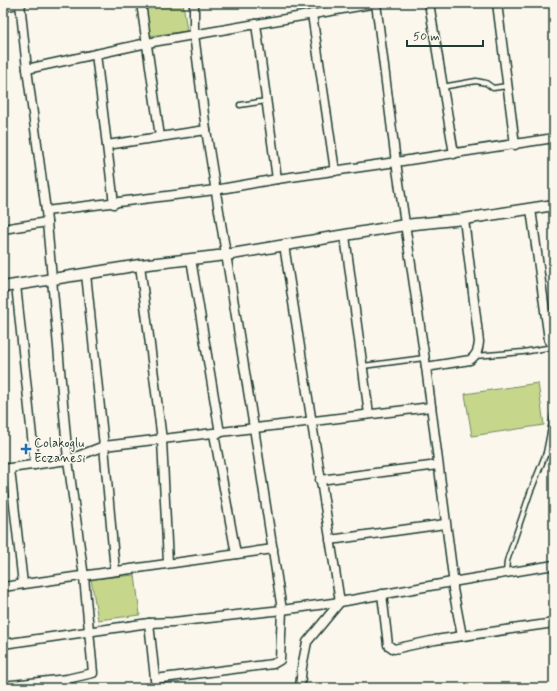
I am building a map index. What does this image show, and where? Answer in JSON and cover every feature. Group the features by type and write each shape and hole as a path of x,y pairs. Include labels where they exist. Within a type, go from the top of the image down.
{"street":[{"path":"3,7 21,3 27,69 46,211 68,460 84,577 93,673 67,679 3,686"},
{"path":"141,3 160,137"},
{"path":"155,679 273,664 280,660 282,610 206,130 194,34 194,3"},
{"path":"27,69 194,34 376,3 396,162 426,367 453,577 452,582 462,636"},
{"path":"429,3 454,154"},
{"path":"497,3 515,145"},
{"path":"312,14 335,171"},
{"path":"256,24 277,178"},
{"path":"96,54 114,204"},
{"path":"107,145 206,130"},
{"path":"46,211 114,204 215,190 277,178 454,154 554,138"},
{"path":"3,287 140,265 226,255 406,225 464,219 554,205"},
{"path":"531,209 549,340 554,347"},
{"path":"426,367 470,360 475,356 479,342 464,219"},
{"path":"3,229 47,222"},
{"path":"345,236 369,414"},
{"path":"284,245 340,602 307,642 300,688"},
{"path":"191,259 236,554"},
{"path":"140,265 162,440 168,563"},
{"path":"86,274 115,571"},
{"path":"16,284 36,465"},
{"path":"22,584 6,469 68,460 104,446 431,407"},
{"path":"320,480 438,465"},
{"path":"330,540 446,524"},
{"path":"3,587 84,577 168,563 273,549"},
{"path":"3,644 88,630 282,610 340,602 554,566"},
{"path":"382,594 388,646 394,649 435,640 554,623"},
{"path":"149,623 156,688"}],"lane":[{"path":"442,87 476,81 483,82 493,88 507,86"},
{"path":"240,105 266,102"},
{"path":"545,313 554,312"},
{"path":"475,356 523,352 554,347"},
{"path":"363,366 424,358"},
{"path":"506,573 506,561 530,492 546,453 554,412"},
{"path":"546,453 554,456"}],"green space":[{"path":"144,3 183,3 187,31 149,36"},
{"path":"538,383 544,425 472,436 465,394"},
{"path":"135,575 140,615 98,620 91,579"}],"place":[{"name":"Colakoglu Eczanesi","path":"26,449"}]}
